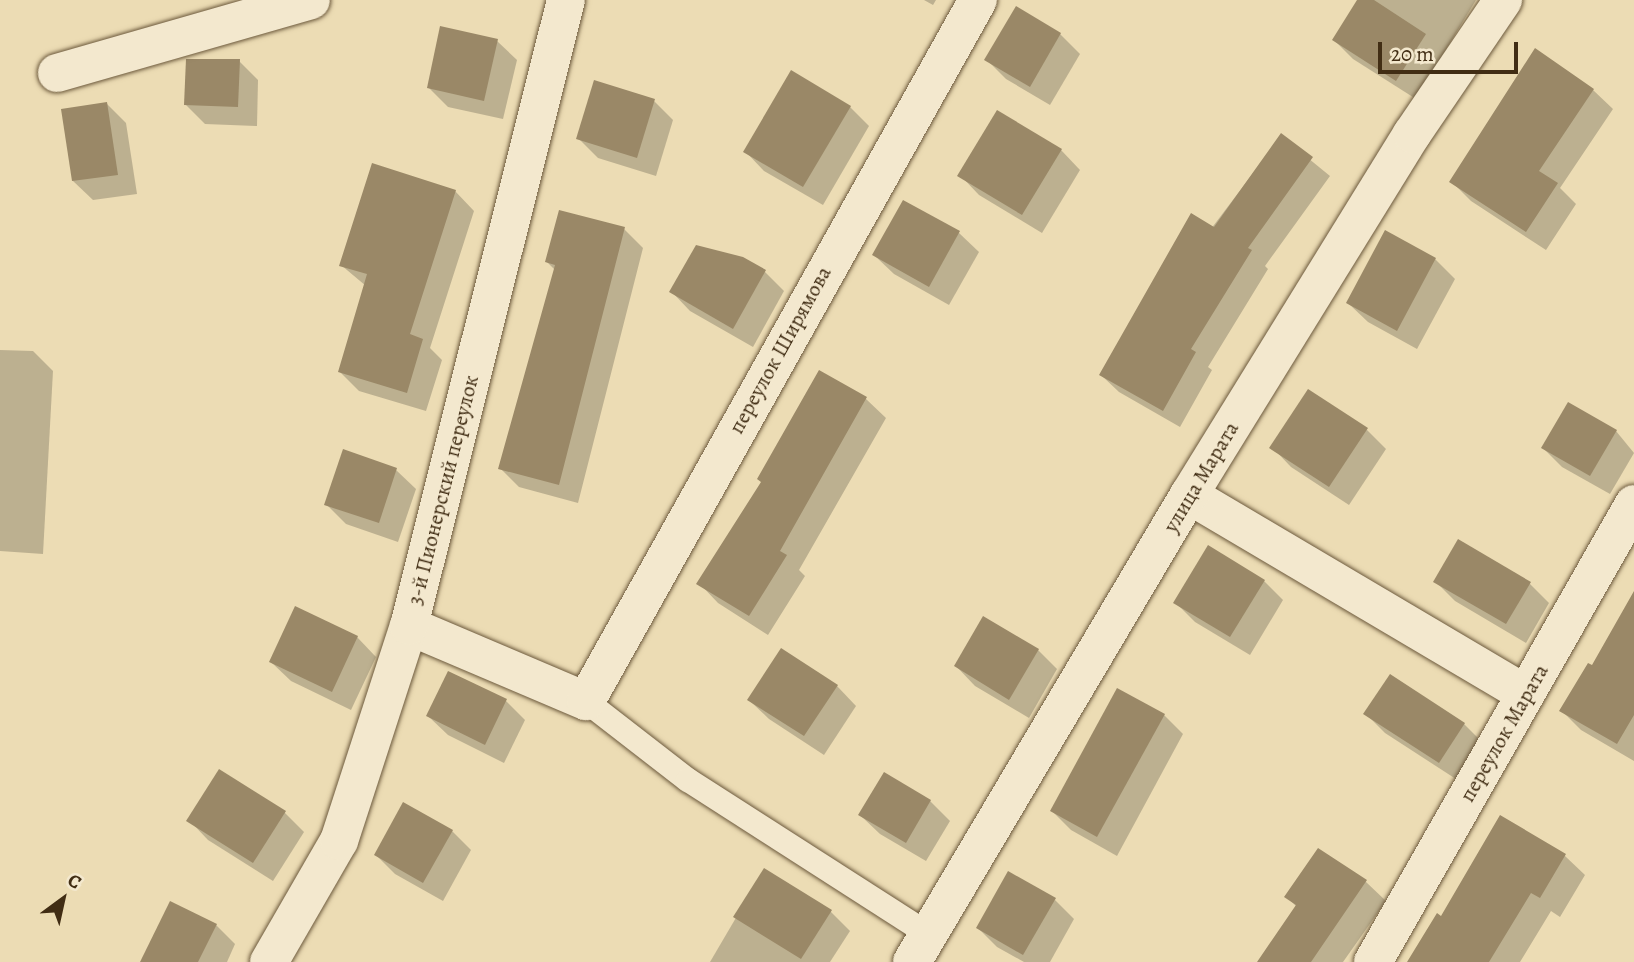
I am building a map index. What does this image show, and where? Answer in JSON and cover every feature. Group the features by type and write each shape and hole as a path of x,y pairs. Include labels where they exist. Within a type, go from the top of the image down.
{"street":[{"path":"57,73 312,0"},
{"name":"3-й Пионерский переулок","path":"270,962 339,841 409,626 566,0"},
{"name":"переулок Ширямова","path":"586,701 978,0"},
{"name":"улица Марата","path":"920,948 1189,495 1412,135 1503,0"},
{"path":"1189,495 1526,694"},
{"name":"переулок Марата","path":"1373,962 1634,504"},
{"path":"409,626 586,701"}],"lane":[{"path":"586,701 688,780 920,948"}],"building":[{"path":"1357,0 1374,0 1426,34 1396,81 1332,40"},
{"path":"1016,6 1061,33 1030,87 984,60"},
{"path":"440,26 498,39 484,101 427,88"},
{"path":"1535,48 1594,89 1539,171 1558,183 1526,232 1449,182"},
{"path":"186,59 240,59 238,107 184,105"},
{"path":"791,70 851,106 803,187 743,152"},
{"path":"594,80 655,99 637,158 576,139"},
{"path":"107,102 118,175 72,181 61,109"},
{"path":"997,110 1062,149 1022,215 957,176"},
{"path":"1281,133 1313,157 1248,248 1252,250 1191,349 1196,352 1163,411 1099,375 1191,213 1214,227"},
{"path":"372,163 456,190 410,334 423,339 407,393 338,372 367,274 339,266"},
{"path":"903,200 960,231 929,287 872,255"},
{"path":"559,210 625,227 559,485 498,469 555,265 545,262"},
{"path":"1385,230 1436,258 1397,331 1346,303"},
{"path":"696,245 743,257 766,270 733,329 669,292"},
{"path":"819,370 867,397 780,551 787,555 749,616 696,584 761,482 757,479"},
{"path":"1308,389 1368,428 1329,487 1269,448"},
{"path":"1568,402 1617,430 1590,476 1541,448"},
{"path":"343,449 397,468 379,523 324,505"},
{"path":"1458,539 1531,582 1506,624 1433,582"},
{"path":"1208,545 1265,580 1230,637 1173,603"},
{"path":"1634,591 1634,715 1617,744 1559,711 1588,663 1592,665"},
{"path":"295,606 358,636 332,692 269,662"},
{"path":"983,616 1039,649 1009,700 954,666"},
{"path":"781,648 838,685 804,736 747,700"},
{"path":"448,671 507,699 485,745 426,716"},
{"path":"1390,674 1465,723 1439,763 1363,714"},
{"path":"1117,688 1165,714 1097,837 1050,811"},
{"path":"219,769 286,811 253,863 186,821"},
{"path":"884,772 931,800 906,843 858,815"},
{"path":"403,802 453,830 423,883 374,855"},
{"path":"1500,815 1566,854 1540,898 1531,893 1489,962 1407,962 1437,913 1441,916"},
{"path":"1318,848 1367,880 1311,962 1257,962 1296,905 1284,897"},
{"path":"764,868 832,910 801,959 733,917"},
{"path":"1008,871 1056,898 1023,955 976,928"},
{"path":"170,901 217,924 198,962 140,962"}]}
